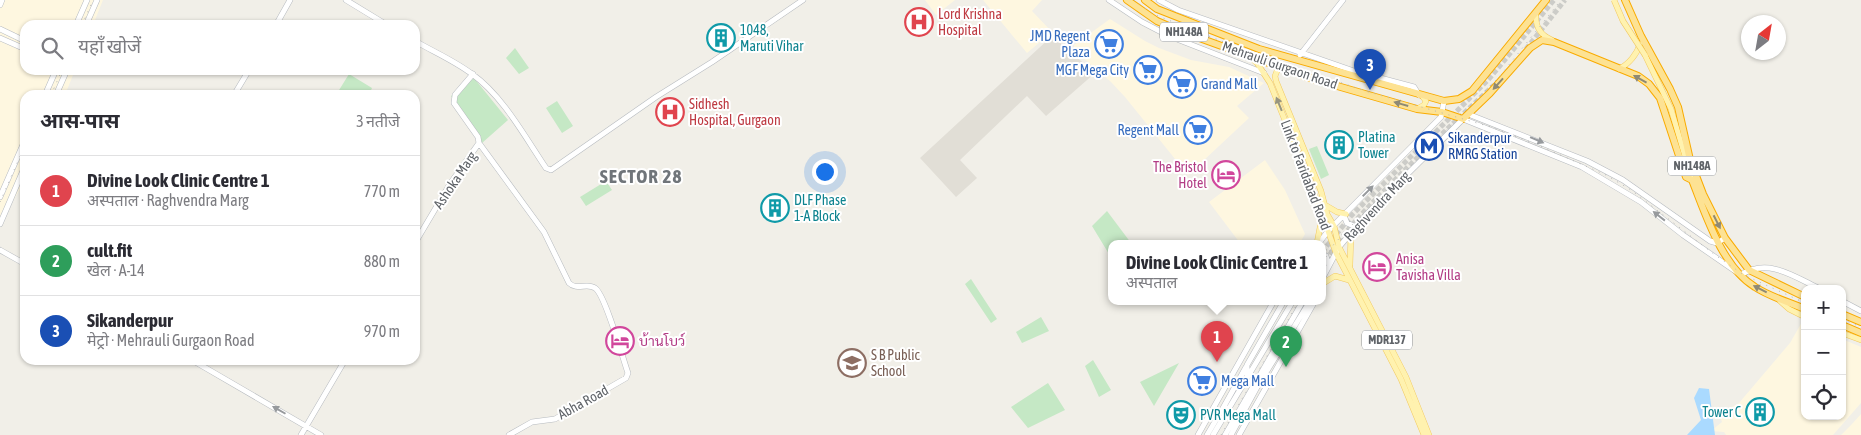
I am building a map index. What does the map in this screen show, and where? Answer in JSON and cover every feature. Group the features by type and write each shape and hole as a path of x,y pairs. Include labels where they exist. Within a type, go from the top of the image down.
{"highway":[{"name":"Mehrauli Gurgaon Road","path":"1127,0 1157,21 1313,79 1416,109 1465,116"},
{"name":"Mehrauli Gurgaon Road","path":"1145,0 1157,9 1259,49 1444,101"},
{"path":"1444,101 1459,99 1472,91 1546,0"},
{"name":"NH148A","path":"1625,0 1641,36 1678,107 1690,160 1703,194 1725,238 1749,270 1801,295"},
{"path":"1465,116 1490,93 1530,48 1542,40 1554,42"},
{"name":"NH148A","path":"1554,42 1638,76 1649,84 1660,98 1686,177 1692,180 1717,243 1741,275 1755,287 1801,307"},
{"path":"1846,316 1861,322"},
{"path":"1846,327 1861,333"}],"main road":[{"path":"1614,0 1623,21 1645,55 1671,109 1692,180"},
{"path":"1536,13 1537,28 1543,36 1554,42"},
{"path":"1618,69 1627,65 1634,55 1640,46 1641,36"},
{"name":"Link to Faridabad Road","path":"1247,54 1258,63 1270,83 1336,253 1401,379 1424,435"},
{"name":"Link to Faridabad Road","path":"1279,66 1275,76 1276,81 1321,191 1327,214 1334,226 1339,247 1406,377 1429,435"},
{"path":"1416,109 1424,105 1426,101 1419,95"},
{"path":"1325,204 1345,215"},
{"path":"1318,240 1322,216"},
{"path":"1351,233 1349,258 1351,271"},
{"path":"1326,279 1338,276 1350,280"},
{"path":"1776,296 1789,309 1801,315"},
{"path":"1846,334 1861,340"}],"street":[{"path":"0,5 2,0"},
{"path":"78,20 87,0"},
{"path":"88,20 97,0"},
{"path":"279,20 290,0"},
{"path":"346,0 379,20"},
{"path":"420,45 473,74 506,110 548,170 551,170 656,97 712,62 803,0"},
{"path":"1109,0 1142,22 1169,36 1264,73"},
{"path":"1159,0 1178,10 1354,71 1414,87 1419,95"},
{"path":"1296,60 1309,50 1308,46 1343,0"},
{"path":"0,29 20,39"},
{"path":"0,38 20,47"},
{"path":"1304,62 1305,54"},
{"path":"473,74 453,99 478,137 479,143"},
{"path":"52,75 52,80"},
{"path":"47,90 54,75"},
{"path":"58,90 65,75"},
{"path":"237,90 246,75"},
{"name":"Raghvendra Marg","path":"1321,240 1441,117 1444,101"},
{"path":"1465,116 1587,161 1623,180 1710,241 1717,243 1725,238"},
{"path":"1465,116 1582,167 1639,200 1741,275 1749,270 1778,269 1812,285"},
{"name":"Raghvendra Marg","path":"1326,265 1356,227 1402,177 1465,116"},
{"name":"Ashoka Marg","path":"420,235 450,184 479,143"},
{"name":"Abha Road","path":"479,143 544,232 569,283 576,287 590,286 598,290 614,328 628,375 555,419 532,422 509,435"},
{"path":"0,197 20,151"},
{"path":"0,224 20,178"},
{"path":"1639,200 1643,194"},
{"path":"1345,215 1348,223 1356,227"},
{"path":"1706,251 1710,241"},
{"path":"1,251 20,261"},
{"path":"1846,303 1861,311"},
{"path":"1198,435 1272,305"},
{"path":"1206,435 1282,305"},
{"path":"1213,435 1291,305"},
{"path":"1228,435 1229,427 1301,305"},
{"path":"1239,435 1308,305"},
{"path":"1250,392 1284,349 1312,305"},
{"path":"201,365 321,435"},
{"path":"301,435 342,365"},
{"path":"1246,379 1247,365"},
{"path":"1228,435 1262,378"},
{"path":"1222,408 1231,404"}],"shaded area":[{"path":"0,0 103,0 95,20 20,20 20,75 73,75 67,90 20,90 20,189 0,222"},
{"path":"925,0 955,0 936,15"},
{"path":"983,0 1042,0 1032,11 1052,32 1027,53"},
{"path":"1110,19 1159,48 1191,60 1229,67 1264,83 1237,106 1249,118 1188,175 1125,97 1111,82 1074,50 1074,45"},
{"path":"1052,36 1095,73 1046,116 1027,96 960,160 977,178 956,197 920,158"},
{"path":"1265,160 1285,190 1305,234 1302,240 1238,240 1209,202"},
{"path":"1801,324 1801,420 1846,420 1846,341 1861,347 1861,403 1833,435 1726,435 1724,432 1711,431 1722,422 1719,414 1739,403 1790,343"},
{"path":"1861,414 1861,435 1841,435 1852,424"}],"green space":[{"path":"515,48 529,68 519,74 506,58"},
{"path":"348,75 372,88 371,90 339,90"},
{"path":"474,78 508,120 482,143 451,96"},
{"path":"557,101 573,126 562,133 546,108"},
{"path":"1317,146 1329,175 1321,179 1309,149"},
{"path":"606,181 612,190 586,206 580,197"},
{"path":"1107,211 1129,240 1108,240 1108,252 1092,226"},
{"path":"971,279 997,319 991,323 965,284"},
{"path":"1041,317 1049,331 1022,343 1016,332"},
{"path":"1093,360 1111,390 1099,397 1085,366"},
{"path":"1179,363 1154,406 1140,382"},
{"path":"1048,383 1065,410 1028,428 1011,407"}],"water":[{"path":"1699,388 1709,389 1715,435 1687,435 1701,420 1694,398"}],"tunnel":[{"path":"1326,247 1351,216 1489,79 1554,0"},
{"path":"1526,49 1565,0"},
{"path":"1326,261 1347,231 1372,203 1494,85"}],"railway":[{"path":"84,20 93,0"},
{"path":"1134,0 1153,14 1249,52 1369,92 1491,127 1606,175 1631,190 1744,275 1801,301"},
{"path":"1326,257 1334,244 1354,223 1500,76 1561,0"},
{"path":"53,90 60,75"},
{"path":"0,202 20,156"},
{"path":"1221,435 1297,305"},
{"path":"1846,321 1861,327"}],"place":[{"name":"Lord Krishna Hospital","path":"919,22"},
{"name":"1048, Maruti Vihar","path":"721,38"},
{"name":"JMD Regent Plaza","path":"1109,44"},
{"name":"MGF Mega City","path":"1148,70"},
{"name":"Grand Mall","path":"1182,84"},
{"name":"Sikanderpur","path":"1370,90"},
{"name":"Sidhesh Hospital, Gurgaon","path":"670,112"},
{"name":"Regent Mall","path":"1198,130"},
{"name":"Platina Tower","path":"1339,145"},
{"name":"Sikanderpur RMRG Station","path":"1429,146"},
{"name":"The Bristol Hotel","path":"1226,175"},
{"name":"DLF Phase 1-A Block","path":"775,208"},
{"name":"Anisa Tavisha Villa","path":"1377,267"},
{"name":"บ้านโบว์","path":"620,341"},
{"name":"Divine Look Clinic Centre 1","path":"1217,362"},
{"name":"S B Public School","path":"852,363"},
{"name":"cult.fit","path":"1286,367"},
{"name":"Mega Mall","path":"1202,381"},
{"name":"Tower C","path":"1760,412"},
{"name":"PVR Mega Mall","path":"1181,415"}],"district":[{"name":"SECTOR 28","path":"641,176"}]}
